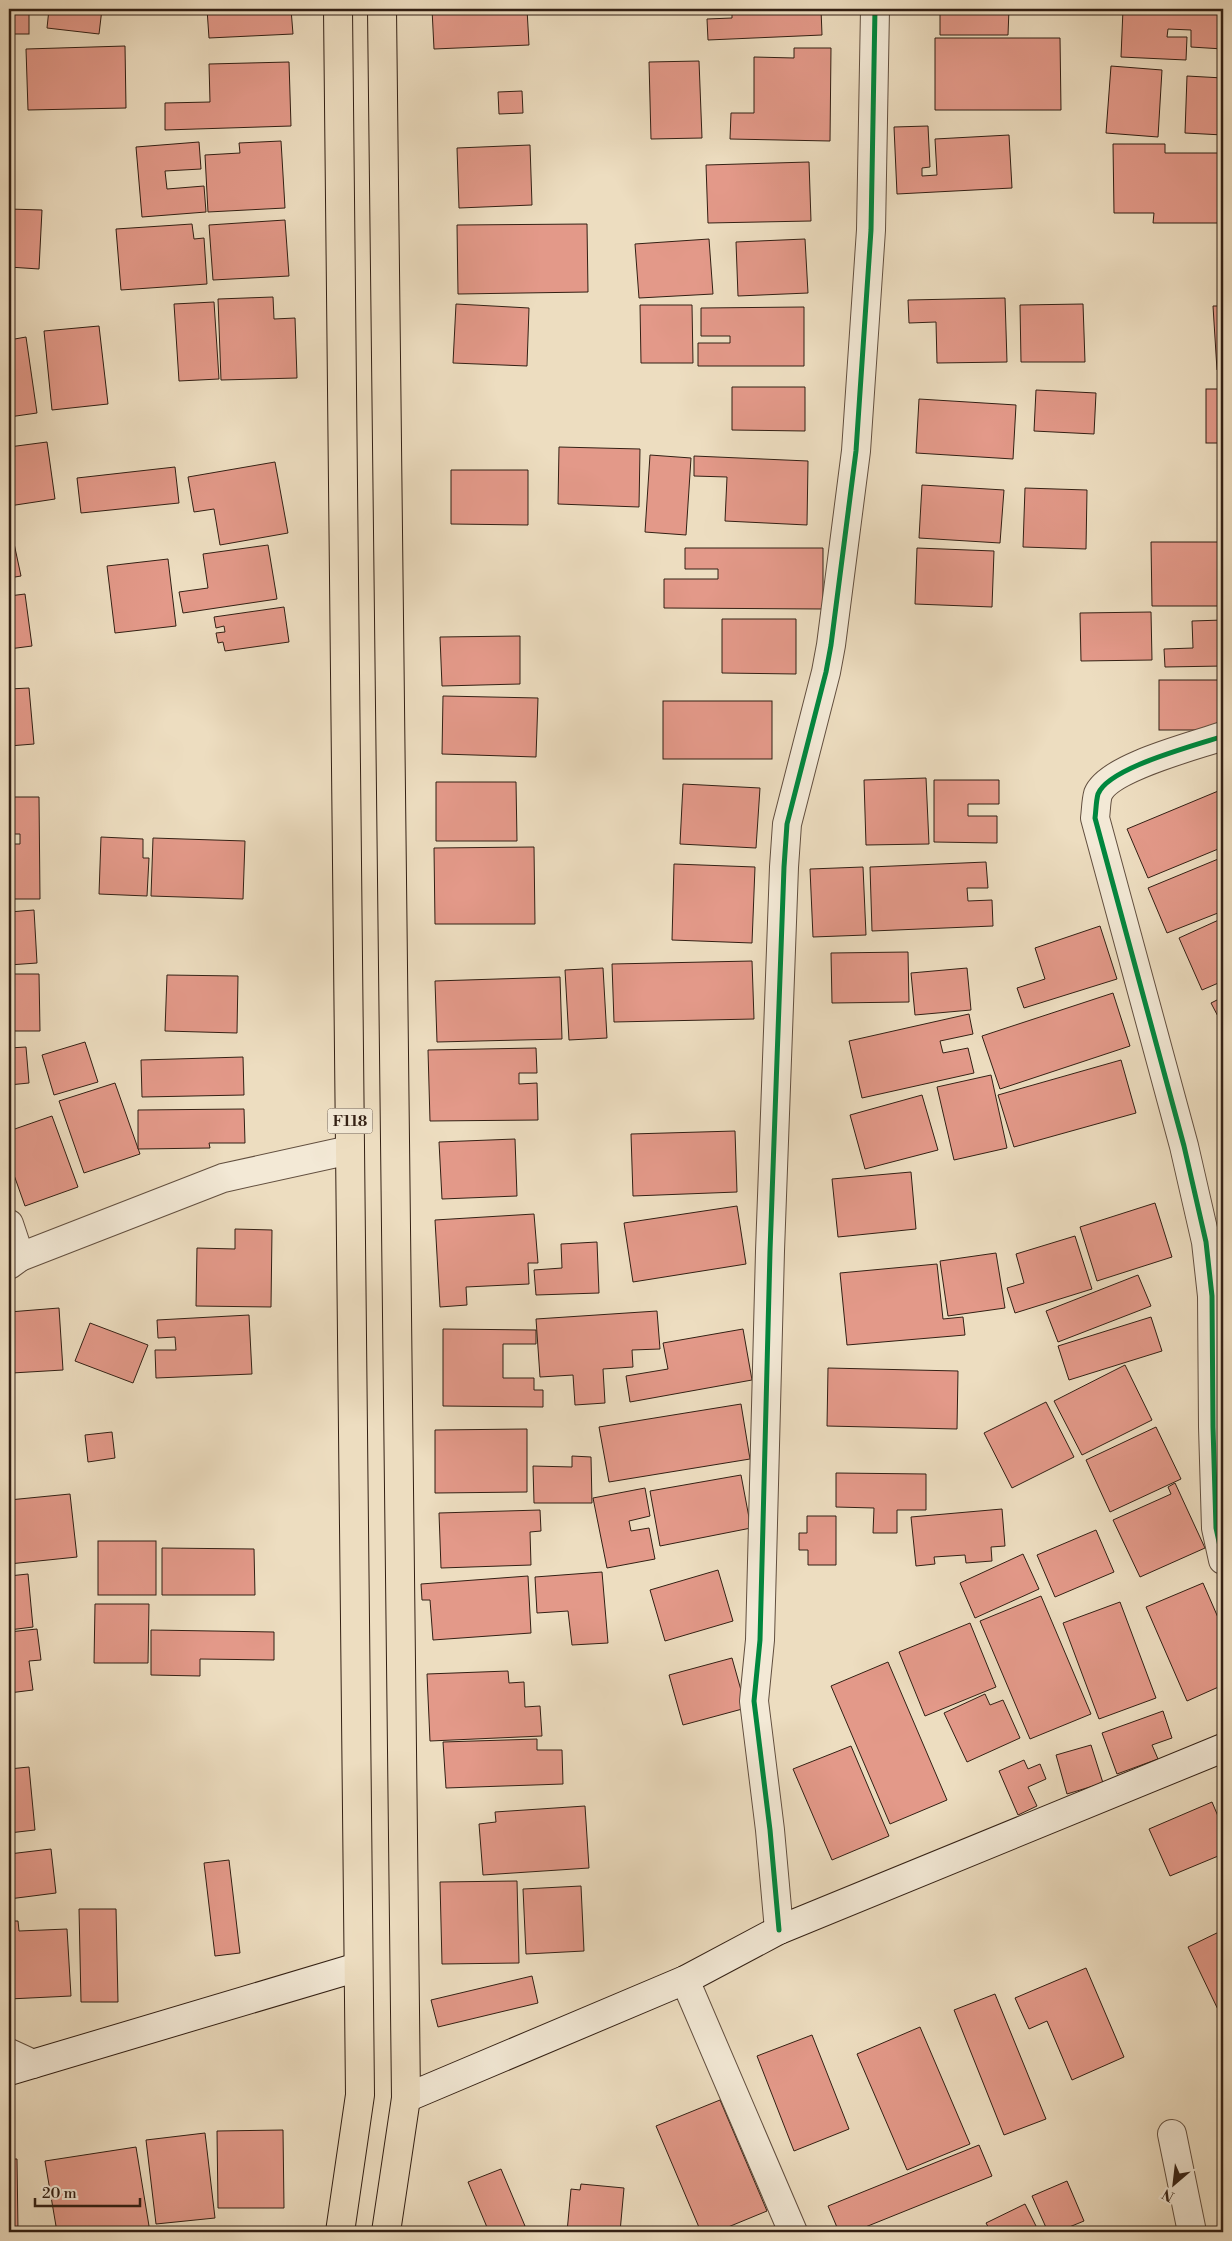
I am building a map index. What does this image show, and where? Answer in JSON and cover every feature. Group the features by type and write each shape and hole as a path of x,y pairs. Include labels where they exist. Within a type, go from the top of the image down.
{"main road":[{"name":"F118","path":"338,9 360,2095 340,2232"},
{"name":"F118","path":"382,9 406,2098 386,2232"}],"street":[{"path":"779,1930 770,1830 754,1702 760,1640 770,1260 784,867 787,824 831,646 856,451 871,230 875,9"},
{"path":"1223,736 1128,768 1106,782 1098,794 1095,818 1184,1146 1206,1242 1212,1296 1216,1528 1223,1560"},
{"path":"9,1224 14,1261 223,1178 350,1150"},
{"path":"406,2098 685,1980 779,1930 1223,1748"},
{"path":"9,2052 21,2068 358,1967"},
{"path":"685,1980 793,2232"},
{"path":"1172,2134 1192,2232"}],"building":[{"path":"9,9 29,9 29,34 9,34"},
{"path":"49,9 102,9 99,34 47,28"},
{"path":"207,9 291,9 293,34 209,38"},
{"path":"432,9 527,9 529,45 434,49"},
{"path":"732,9 821,9 822,35 708,40 707,19 732,18"},
{"path":"940,9 1009,9 1008,35 940,35"},
{"path":"1123,9 1223,9 1223,49 1191,47 1191,30 1168,29 1167,37 1187,37 1186,60 1121,57"},
{"path":"935,38 1060,38 1061,110 935,110"},
{"path":"125,46 126,108 28,110 26,49"},
{"path":"794,48 831,48 830,141 730,139 731,113 754,113 754,57 794,58"},
{"path":"699,61 702,138 651,139 649,62"},
{"path":"289,62 291,126 165,130 165,103 210,102 209,64"},
{"path":"1111,66 1162,70 1158,137 1106,133"},
{"path":"1187,76 1223,78 1223,135 1185,133"},
{"path":"522,91 523,113 499,114 498,92"},
{"path":"928,126 930,167 922,168 922,176 937,175 935,139 1009,135 1012,188 897,194 894,127"},
{"path":"281,141 285,208 208,212 205,155 240,153 239,143"},
{"path":"199,142 201,169 165,171 167,189 204,186 206,212 142,217 136,147"},
{"path":"1113,144 1165,144 1165,153 1223,153 1223,223 1153,223 1154,213 1114,213"},
{"path":"530,145 532,205 459,208 457,148"},
{"path":"809,162 811,221 708,223 706,165"},
{"path":"9,209 42,210 39,269 9,267"},
{"path":"285,220 289,276 213,280 209,225"},
{"path":"192,224 194,239 204,238 207,284 121,290 116,229"},
{"path":"587,224 588,292 458,294 457,225"},
{"path":"709,239 713,294 639,298 635,244"},
{"path":"805,239 808,293 738,296 736,242"},
{"path":"273,297 274,319 295,318 297,378 221,380 218,299"},
{"path":"1005,298 1007,362 937,363 936,322 909,323 908,300"},
{"path":"214,302 219,379 179,381 174,304"},
{"path":"456,304 529,308 527,366 453,363"},
{"path":"1083,304 1085,362 1021,362 1020,305"},
{"path":"640,305 692,305 693,363 641,363"},
{"path":"1213,306 1223,306 1223,369 1217,370"},
{"path":"804,307 804,366 698,366 698,343 730,343 730,336 701,336 701,308"},
{"path":"99,326 108,404 52,410 44,331"},
{"path":"26,337 37,413 9,417 9,340"},
{"path":"732,387 805,387 805,431 732,430"},
{"path":"1206,389 1223,389 1223,443 1206,443"},
{"path":"1036,390 1096,393 1094,434 1034,431"},
{"path":"919,399 1016,405 1013,459 916,453"},
{"path":"47,442 55,499 9,506 9,447"},
{"path":"559,447 640,449 639,507 558,504"},
{"path":"650,455 691,458 686,535 645,532"},
{"path":"694,456 808,461 807,525 725,521 727,477 694,476"},
{"path":"275,462 288,533 220,545 214,509 194,512 188,477"},
{"path":"175,467 179,503 81,513 77,478"},
{"path":"451,470 528,470 528,525 451,524"},
{"path":"922,485 1004,490 1000,543 919,538"},
{"path":"1025,488 1087,490 1086,549 1023,547"},
{"path":"9,520 21,576 9,578"},
{"path":"1151,542 1223,542 1223,606 1152,606"},
{"path":"268,545 277,599 183,613 179,592 208,588 203,554"},
{"path":"685,548 823,548 823,609 664,608 664,579 718,579 718,569 685,569"},
{"path":"917,548 994,551 992,607 915,604"},
{"path":"168,559 176,626 115,633 107,566"},
{"path":"25,594 32,646 9,649 9,596"},
{"path":"284,607 289,642 225,651 223,642 218,643 216,633 225,632 224,626 216,628 214,617"},
{"path":"1151,612 1152,660 1081,661 1080,613"},
{"path":"722,619 796,619 796,674 722,673"},
{"path":"1223,620 1223,666 1165,667 1164,649 1193,648 1192,621"},
{"path":"520,636 520,684 442,686 440,637"},
{"path":"1159,680 1223,680 1223,730 1159,730"},
{"path":"29,688 34,744 9,746 9,689"},
{"path":"443,696 538,698 536,757 442,754"},
{"path":"663,701 772,701 772,759 663,759"},
{"path":"926,778 929,844 866,845 864,780"},
{"path":"934,780 999,780 999,804 968,804 968,816 997,816 997,843 934,842"},
{"path":"436,782 516,782 517,841 436,841"},
{"path":"683,784 760,788 756,848 680,844"},
{"path":"1223,789 1223,847 1148,878 1127,829"},
{"path":"9,797 39,797 40,899 9,899 9,844 20,844 20,834 9,834"},
{"path":"101,837 143,839 143,858 149,858 147,896 99,894"},
{"path":"153,838 245,841 243,899 151,896"},
{"path":"534,847 535,924 435,924 434,848"},
{"path":"1223,857 1223,911 1167,933 1148,888"},
{"path":"986,862 988,888 967,888 968,901 992,900 993,926 872,931 870,867"},
{"path":"674,864 755,867 752,943 672,940"},
{"path":"863,867 866,935 813,937 810,869"},
{"path":"34,910 37,963 9,965 9,912"},
{"path":"1223,918 1223,981 1202,990 1179,938"},
{"path":"1100,926 1117,979 1024,1008 1017,988 1045,979 1035,948"},
{"path":"908,952 909,1002 832,1003 831,953"},
{"path":"752,961 754,1019 614,1022 612,964"},
{"path":"603,968 607,1038 569,1040 565,970"},
{"path":"967,968 971,1010 915,1015 911,973"},
{"path":"9,974 39,974 40,1031 9,1031"},
{"path":"167,975 238,976 237,1033 165,1031"},
{"path":"560,977 562,1039 437,1042 435,981"},
{"path":"1113,993 1130,1046 1000,1089 982,1036"},
{"path":"1223,997 1223,1026 1211,1003"},
{"path":"969,1014 973,1034 940,1041 943,1053 968,1048 974,1073 862,1098 849,1041"},
{"path":"85,1042 98,1082 54,1095 42,1055"},
{"path":"26,1047 29,1083 9,1085 9,1048"},
{"path":"536,1048 537,1073 519,1073 519,1084 537,1083 538,1120 430,1121 428,1050"},
{"path":"243,1057 244,1095 142,1097 141,1060"},
{"path":"1121,1060 1136,1113 1014,1147 998,1095"},
{"path":"991,1075 1007,1148 954,1160 937,1087"},
{"path":"115,1083 140,1154 84,1173 59,1101"},
{"path":"922,1095 938,1150 865,1169 850,1115"},
{"path":"244,1109 245,1143 209,1143 210,1148 138,1149 138,1110"},
{"path":"52,1116 78,1187 25,1206 9,1161 9,1131"},
{"path":"735,1131 737,1192 633,1196 631,1134"},
{"path":"515,1139 517,1196 442,1199 439,1142"},
{"path":"911,1172 916,1229 838,1237 832,1179"},
{"path":"1155,1203 1172,1257 1097,1281 1080,1227"},
{"path":"737,1206 746,1264 633,1282 624,1223"},
{"path":"534,1214 538,1263 528,1263 529,1284 466,1287 467,1305 440,1307 435,1220"},
{"path":"235,1229 272,1230 271,1307 196,1306 197,1248 235,1249"},
{"path":"1075,1236 1092,1289 1015,1313 1007,1288 1024,1283 1016,1254"},
{"path":"597,1242 599,1293 536,1295 534,1270 562,1268 561,1244"},
{"path":"996,1253 1005,1308 948,1316 940,1261"},
{"path":"937,1264 943,1319 963,1317 965,1335 847,1345 840,1273"},
{"path":"1138,1275 1151,1306 1058,1342 1046,1311"},
{"path":"59,1308 63,1370 12,1373 9,1312"},
{"path":"657,1311 660,1349 632,1350 633,1367 603,1369 605,1403 575,1405 573,1375 540,1377 536,1319"},
{"path":"249,1315 252,1374 156,1378 155,1350 176,1350 175,1337 158,1338 157,1320"},
{"path":"1151,1317 1162,1351 1069,1380 1058,1346"},
{"path":"90,1323 148,1345 133,1383 75,1361"},
{"path":"443,1329 536,1330 536,1344 503,1344 503,1378 534,1378 534,1390 543,1390 543,1407 443,1406"},
{"path":"743,1329 752,1380 630,1402 626,1376 668,1369 663,1343"},
{"path":"1125,1365 1152,1420 1082,1455 1054,1401"},
{"path":"828,1368 958,1371 957,1429 827,1426"},
{"path":"1046,1402 1074,1457 1012,1488 984,1433"},
{"path":"741,1404 750,1459 609,1482 599,1427"},
{"path":"1156,1427 1181,1479 1110,1512 1086,1460"},
{"path":"527,1429 527,1492 435,1493 435,1430"},
{"path":"112,1432 115,1458 88,1462 85,1435"},
{"path":"572,1456 591,1457 592,1503 534,1503 533,1466 572,1467"},
{"path":"836,1473 926,1474 926,1510 897,1510 897,1533 873,1533 874,1508 836,1507"},
{"path":"741,1475 751,1528 660,1546 650,1491"},
{"path":"1175,1483 1205,1548 1140,1577 1113,1520 1171,1494 1168,1487"},
{"path":"645,1488 650,1516 629,1521 631,1531 649,1528 655,1559 607,1568 593,1498"},
{"path":"70,1494 77,1557 9,1564 9,1500"},
{"path":"1002,1509 1005,1546 991,1547 992,1561 966,1563 965,1555 934,1557 935,1564 916,1566 911,1517"},
{"path":"540,1510 541,1531 530,1532 531,1565 441,1568 439,1513"},
{"path":"807,1516 836,1516 836,1565 808,1565 808,1550 799,1550 799,1533 807,1533"},
{"path":"1096,1530 1114,1572 1055,1597 1037,1555"},
{"path":"98,1541 156,1541 156,1595 98,1595"},
{"path":"162,1548 254,1549 255,1595 162,1595"},
{"path":"1023,1554 1039,1589 975,1618 960,1583"},
{"path":"718,1570 733,1621 665,1641 650,1590"},
{"path":"602,1572 608,1643 572,1645 568,1611 537,1613 535,1577"},
{"path":"28,1574 33,1627 9,1630 9,1576"},
{"path":"528,1576 531,1633 433,1640 430,1600 422,1600 421,1584"},
{"path":"1203,1583 1223,1629 1223,1685 1187,1701 1146,1607"},
{"path":"1041,1596 1091,1714 1030,1739 980,1621"},
{"path":"1120,1602 1156,1698 1099,1719 1063,1623"},
{"path":"95,1604 149,1604 148,1663 94,1663"},
{"path":"970,1623 996,1687 925,1716 899,1652"},
{"path":"37,1629 41,1660 29,1661 33,1690 9,1693 9,1632"},
{"path":"151,1630 274,1632 274,1660 200,1659 200,1676 151,1675"},
{"path":"732,1658 746,1708 683,1725 669,1675"},
{"path":"888,1662 947,1800 890,1824 831,1686"},
{"path":"508,1671 509,1683 524,1682 525,1707 540,1706 542,1736 430,1741 427,1674"},
{"path":"985,1694 990,1705 1003,1700 1020,1738 967,1762 944,1713"},
{"path":"1163,1711 1172,1738 1152,1745 1158,1759 1117,1774 1102,1733"},
{"path":"537,1739 537,1750 562,1750 563,1784 446,1788 443,1742"},
{"path":"1091,1745 1103,1783 1067,1794 1056,1755"},
{"path":"851,1746 889,1836 832,1860 793,1769"},
{"path":"1024,1760 1028,1769 1040,1764 1046,1779 1028,1787 1037,1806 1018,1815 999,1771"},
{"path":"29,1767 35,1830 9,1833 9,1769"},
{"path":"1212,1802 1223,1828 1223,1854 1170,1876 1149,1829"},
{"path":"585,1806 589,1868 483,1875 479,1824 496,1822 495,1812"},
{"path":"51,1849 56,1893 9,1899 9,1854"},
{"path":"229,1860 240,1953 215,1956 204,1863"},
{"path":"517,1881 519,1963 442,1964 440,1882"},
{"path":"581,1886 584,1951 526,1954 523,1889"},
{"path":"79,1909 116,1909 118,2002 81,2002"},
{"path":"9,1921 18,1921 19,1931 67,1929 71,1996 9,1999"},
{"path":"1223,1930 1223,2020 1188,1947"},
{"path":"1086,1968 1124,2057 1072,2080 1047,2021 1029,2029 1015,1998"},
{"path":"532,1976 538,2003 438,2027 431,2000"},
{"path":"995,1994 1046,2119 1004,2135 954,2010"},
{"path":"920,2027 970,2144 907,2170 857,2054"},
{"path":"812,2035 849,2129 794,2151 757,2056"},
{"path":"720,2100 767,2211 716,2232 701,2232 656,2126"},
{"path":"283,2130 284,2208 218,2208 217,2131"},
{"path":"205,2133 215,2218 156,2224 146,2140"},
{"path":"979,2145 992,2176 853,2232 839,2232 828,2206"},
{"path":"136,2147 150,2232 57,2232 45,2161"},
{"path":"9,2159 17,2159 18,2232 9,2232"},
{"path":"501,2169 525,2226 511,2232 489,2232 468,2182"},
{"path":"1067,2181 1084,2221 1057,2232 1048,2232 1032,2196"},
{"path":"581,2184 624,2188 620,2232 567,2232 571,2189 580,2190"},
{"path":"1025,2204 1039,2232 991,2232 986,2223"}],"cycle path":[{"path":"779,1930 770,1830 754,1701 760,1640 770,1251 784,867 787,824 826,672 831,645 856,451 871,230 875,9"},
{"path":"1223,736 1135,766 1118,775 1105,784 1098,794 1095,818 1184,1146 1206,1242 1212,1296 1216,1528 1223,1560"}]}
